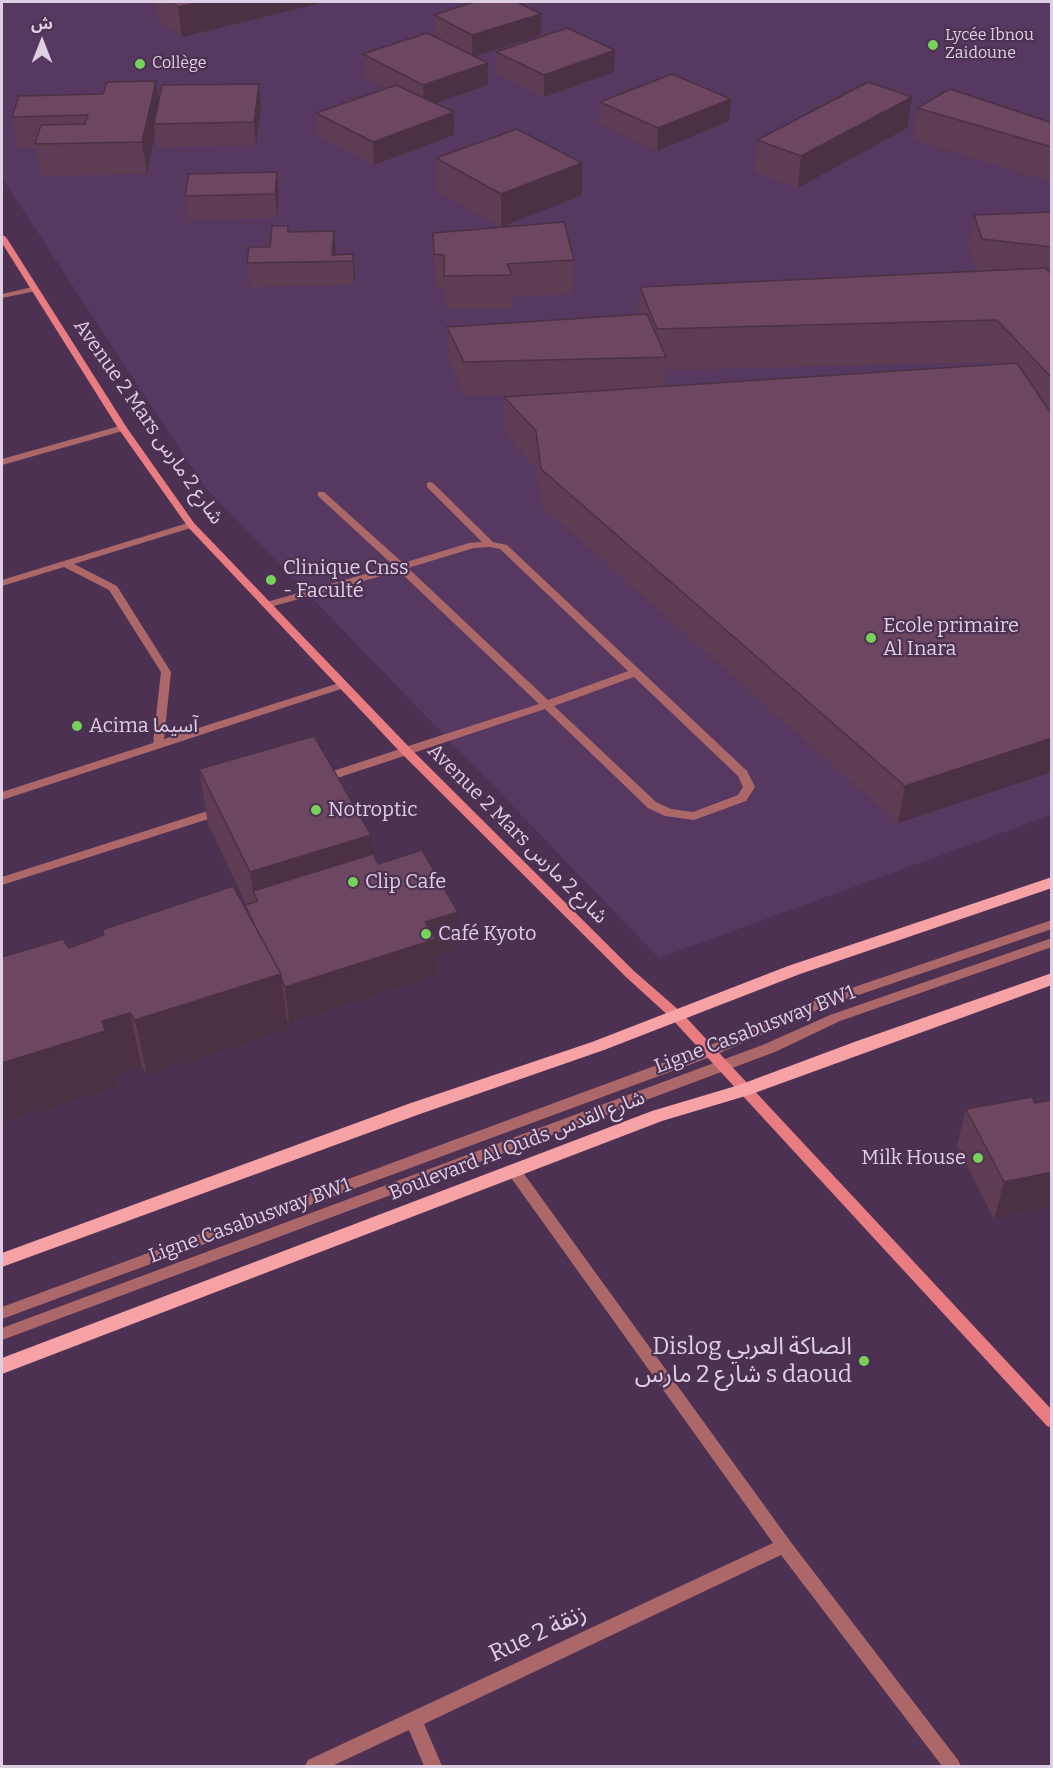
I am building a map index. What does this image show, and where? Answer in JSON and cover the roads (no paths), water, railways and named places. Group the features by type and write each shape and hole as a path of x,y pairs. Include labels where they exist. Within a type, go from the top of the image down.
{"main road":[{"name":"Avenue 2 Mars شارع 2 مارس","path":"2,237 123,428 191,525 406,751 630,974 676,1016 1052,1421"},
{"path":"2,1260 414,1109 598,1046 794,970 1052,882"},
{"name":"Boulevard Al Quds شارع القدس","path":"2,1366 658,1116 743,1090 1052,979"}],"street":[{"path":"2,296 33,289"},
{"path":"2,462 123,428"},
{"path":"430,485 490,544"},
{"path":"267,605 401,567 473,545 490,544 503,547 743,774 749,787 742,798 694,816 669,813 652,805 401,567 321,494"},
{"path":"2,583 191,525"},
{"path":"66,564 113,588 166,672 158,744"},
{"path":"305,784 546,705 636,672"},
{"path":"2,796 343,685"},
{"path":"2,881 226,809"},
{"name":"Ligne Casabusway BW1","path":"2,1313 708,1052 821,1003 1052,924"},
{"name":"Ligne Casabusway BW1","path":"2,1334 770,1048 835,1018 1052,942"},
{"path":"514,1171 784,1546 951,1767"},
{"name":"Rue 2 زنقة","path":"314,1767 784,1546"},
{"path":"413,1719 433,1767"}],"place":[{"name":"Lycée Ibnou Zaidoune","path":"933,45"},
{"name":"Collège","path":"140,64"},
{"name":"Clinique Cnss - Faculté","path":"271,580"},
{"name":"Ecole primaire Al Inara","path":"871,638"},
{"name":"Acima آسيما","path":"77,726"},
{"name":"Notroptic","path":"316,810"},
{"name":"Clip Cafe","path":"353,882"},
{"name":"Café Kyoto","path":"426,934"},
{"name":"Milk House","path":"978,1158"},
{"name":"Dislog الصاكة العربي شارع 2 مارس s daoud","path":"864,1361"}]}
